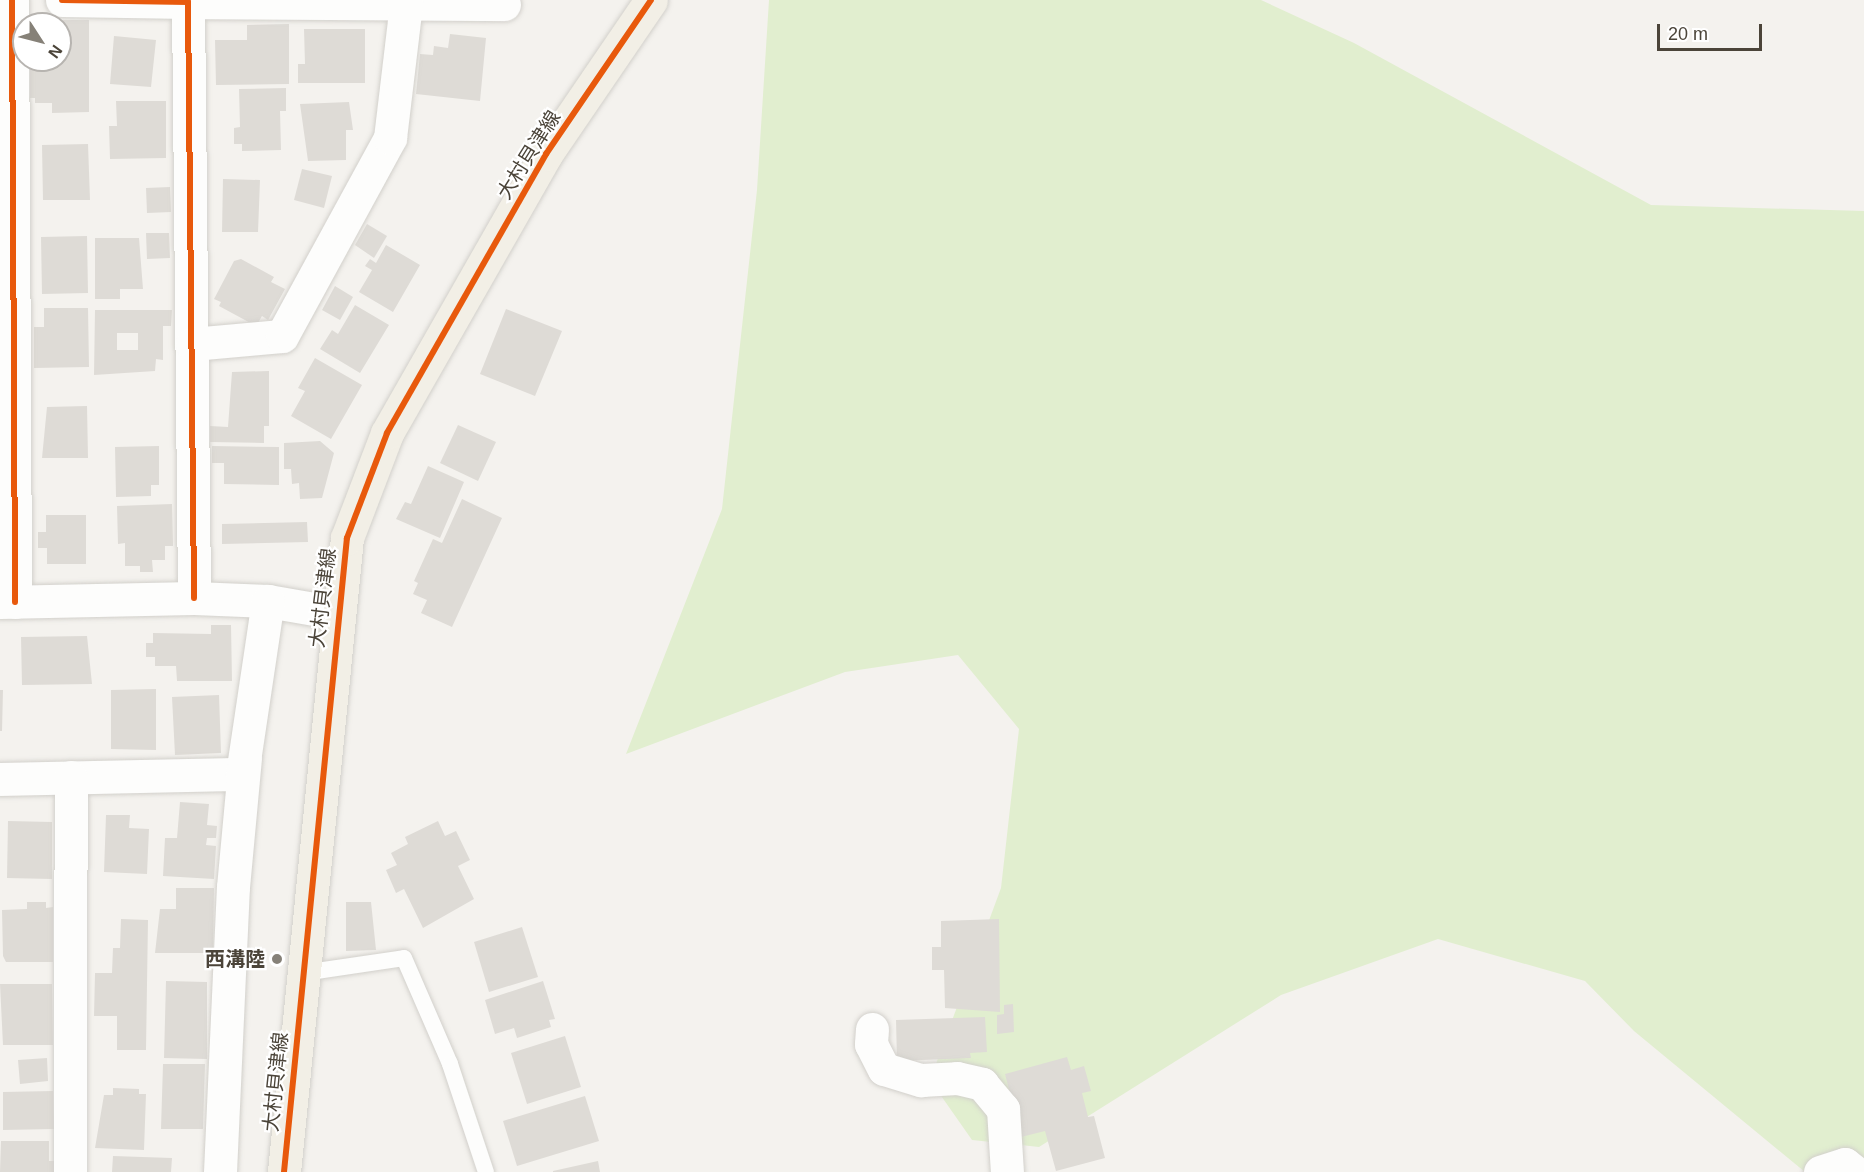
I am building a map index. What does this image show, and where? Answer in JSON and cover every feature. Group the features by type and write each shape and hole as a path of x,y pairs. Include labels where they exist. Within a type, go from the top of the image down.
{"main road":[{"name":"大村貝津線","path":"284,1172 337,613 347,538 387,433 546,154 651,0"}],"street":[{"path":"12,0 7,602 194,598 268,601 337,613"},
{"path":"62,0 504,4"},
{"path":"188,2 194,598"},
{"path":"192,344 282,336 390,138 406,3"},
{"path":"0,779 242,774 268,601"},
{"path":"220,1172 233,887 245,758"},
{"path":"70,1172 71,777"},
{"path":"872,1029 871,1044 885,1069 921,1080 957,1078 982,1084 1003,1109 1007,1172"},
{"path":"1820,1172 1845,1164 1855,1172"}],"lane":[{"path":"303,973 404,958 450,1064 486,1172"}],"green space":[{"path":"769,0 1261,0 1354,43 1651,205 1864,211 1864,1172 1805,1172 1634,1031 1585,981 1438,939 1281,995 1039,1147 972,1140 930,1080 1001,888 1019,729 958,655 845,672 626,754 722,509 757,190"}],"building":[{"path":"72,20 89,20 89,112 52,113 52,103 35,103 35,98 30,98 30,72 72,72"},
{"path":"289,24 289,84 216,85 215,40 247,40 247,25"},
{"path":"304,29 365,29 365,83 298,83 298,64 305,64"},
{"path":"450,34 486,38 480,101 416,94 420,54 433,55 434,46 448,48"},
{"path":"114,36 156,40 151,87 110,84"},
{"path":"286,88 286,111 280,111 281,150 242,151 242,144 234,144 234,128 240,127 239,89"},
{"path":"116,101 166,101 166,158 110,159 109,126 117,126"},
{"path":"349,102 353,130 346,130 346,160 308,161 300,104"},
{"path":"88,144 90,200 43,200 42,145"},
{"path":"302,169 332,176 324,208 294,200"},
{"path":"223,179 260,180 258,232 222,232"},
{"path":"170,187 171,212 147,213 146,188"},
{"path":"367,224 387,236 374,258 355,245"},
{"path":"146,233 169,233 170,258 147,259"},
{"path":"87,236 88,293 42,294 41,237"},
{"path":"95,238 139,238 143,289 120,289 120,299 95,299"},
{"path":"386,245 420,265 393,312 359,292 372,270 365,266 370,259 376,263"},
{"path":"241,259 274,277 271,282 285,289 268,320 262,316 256,326 219,306 221,302 214,299 234,261"},
{"path":"335,286 353,297 340,320 322,310"},
{"path":"355,305 389,325 360,373 320,349 332,330 338,334"},
{"path":"44,308 88,308 89,367 34,368 34,327 44,327"},
{"path":"506,309 562,331 535,396 480,374"},
{"path":"95,310 172,310 171,326 163,326 163,360 156,359 155,371 94,375","holes":["117,333 138,333 138,350 117,350"]},
{"path":"315,358 362,385 331,439 291,416 305,391 298,388"},
{"path":"269,371 269,426 264,426 264,443 210,442 210,426 228,427 232,372"},
{"path":"87,406 88,458 42,458 47,407"},
{"path":"458,425 496,442 478,481 440,463"},
{"path":"320,441 334,453 322,498 300,499 299,483 292,484 291,469 284,469 284,443"},
{"path":"159,446 159,485 151,485 151,496 116,497 115,447"},
{"path":"212,446 279,447 279,485 224,484 224,463 212,463"},
{"path":"428,466 464,482 440,538 396,519 405,502 411,504"},
{"path":"462,499 502,518 452,627 421,613 427,600 413,594 418,583 414,581 433,539 442,543"},
{"path":"172,504 173,546 165,546 165,560 152,560 153,572 140,572 140,566 125,566 125,543 118,544 117,506"},
{"path":"46,515 86,515 86,564 47,564 47,548 38,548 38,532 46,532"},
{"path":"307,522 308,542 222,544 222,524"},
{"path":"211,625 231,625 232,681 177,681 176,666 155,666 155,657 146,657 146,643 153,643 153,633 211,634"},
{"path":"87,636 92,684 22,685 21,637"},
{"path":"156,689 156,750 111,749 111,690"},
{"path":"0,690 3,690 2,731 0,731"},
{"path":"219,695 221,753 175,755 172,697"},
{"path":"180,802 209,804 207,825 217,826 216,838 207,838 206,845 216,846 214,879 163,876 165,838 177,838"},
{"path":"106,815 130,815 129,828 149,829 147,874 104,872"},
{"path":"8,821 52,822 52,879 7,878"},
{"path":"438,821 445,836 456,831 470,860 458,866 474,899 423,928 404,889 396,893 386,870 397,865 391,853 408,844 405,837"},
{"path":"176,888 214,888 213,953 155,953 160,909 176,909"},
{"path":"27,902 46,902 46,908 53,907 53,962 6,962 3,956 2,910 27,909"},
{"path":"346,902 371,902 376,950 346,951"},
{"path":"121,919 148,920 146,1050 117,1050 117,1016 94,1016 95,973 112,973 113,948 120,948"},
{"path":"999,919 1000,1012 945,1008 944,970 932,970 932,947 941,947 941,921"},
{"path":"522,927 538,977 489,992 474,942"},
{"path":"166,981 207,982 207,1059 164,1058"},
{"path":"543,981 555,1019 549,1020 551,1027 517,1038 514,1028 495,1034 485,1000"},
{"path":"0,984 52,984 53,1045 3,1045"},
{"path":"1013,1004 1014,1032 997,1034 997,1015 1004,1014 1004,1005"},
{"path":"985,1017 987,1052 970,1053 971,1058 897,1061 896,1020"},
{"path":"565,1036 581,1087 527,1104 511,1053"},
{"path":"1067,1057 1071,1070 1084,1066 1091,1091 1082,1093 1088,1117 1094,1116 1105,1158 1056,1171 1045,1131 1021,1137 1005,1074"},
{"path":"47,1058 48,1081 20,1084 18,1060"},
{"path":"163,1064 205,1064 203,1129 161,1129"},
{"path":"113,1088 139,1089 139,1094 146,1094 144,1150 95,1148 104,1095 113,1095"},
{"path":"53,1091 54,1129 3,1130 3,1092"},
{"path":"585,1096 599,1141 517,1166 503,1121"},
{"path":"1,1141 49,1141 49,1161 55,1161 55,1172 0,1172"},
{"path":"113,1156 172,1158 171,1172 112,1172"},
{"path":"598,1161 600,1172 553,1172 553,1171"}],"cycle path":[{"path":"12,0 15,602"},
{"path":"62,0 188,2 194,598"},
{"path":"284,1172 347,538 387,433 546,154 651,0"}],"place":[{"name":"西溝陸","path":"277,959"}]}
